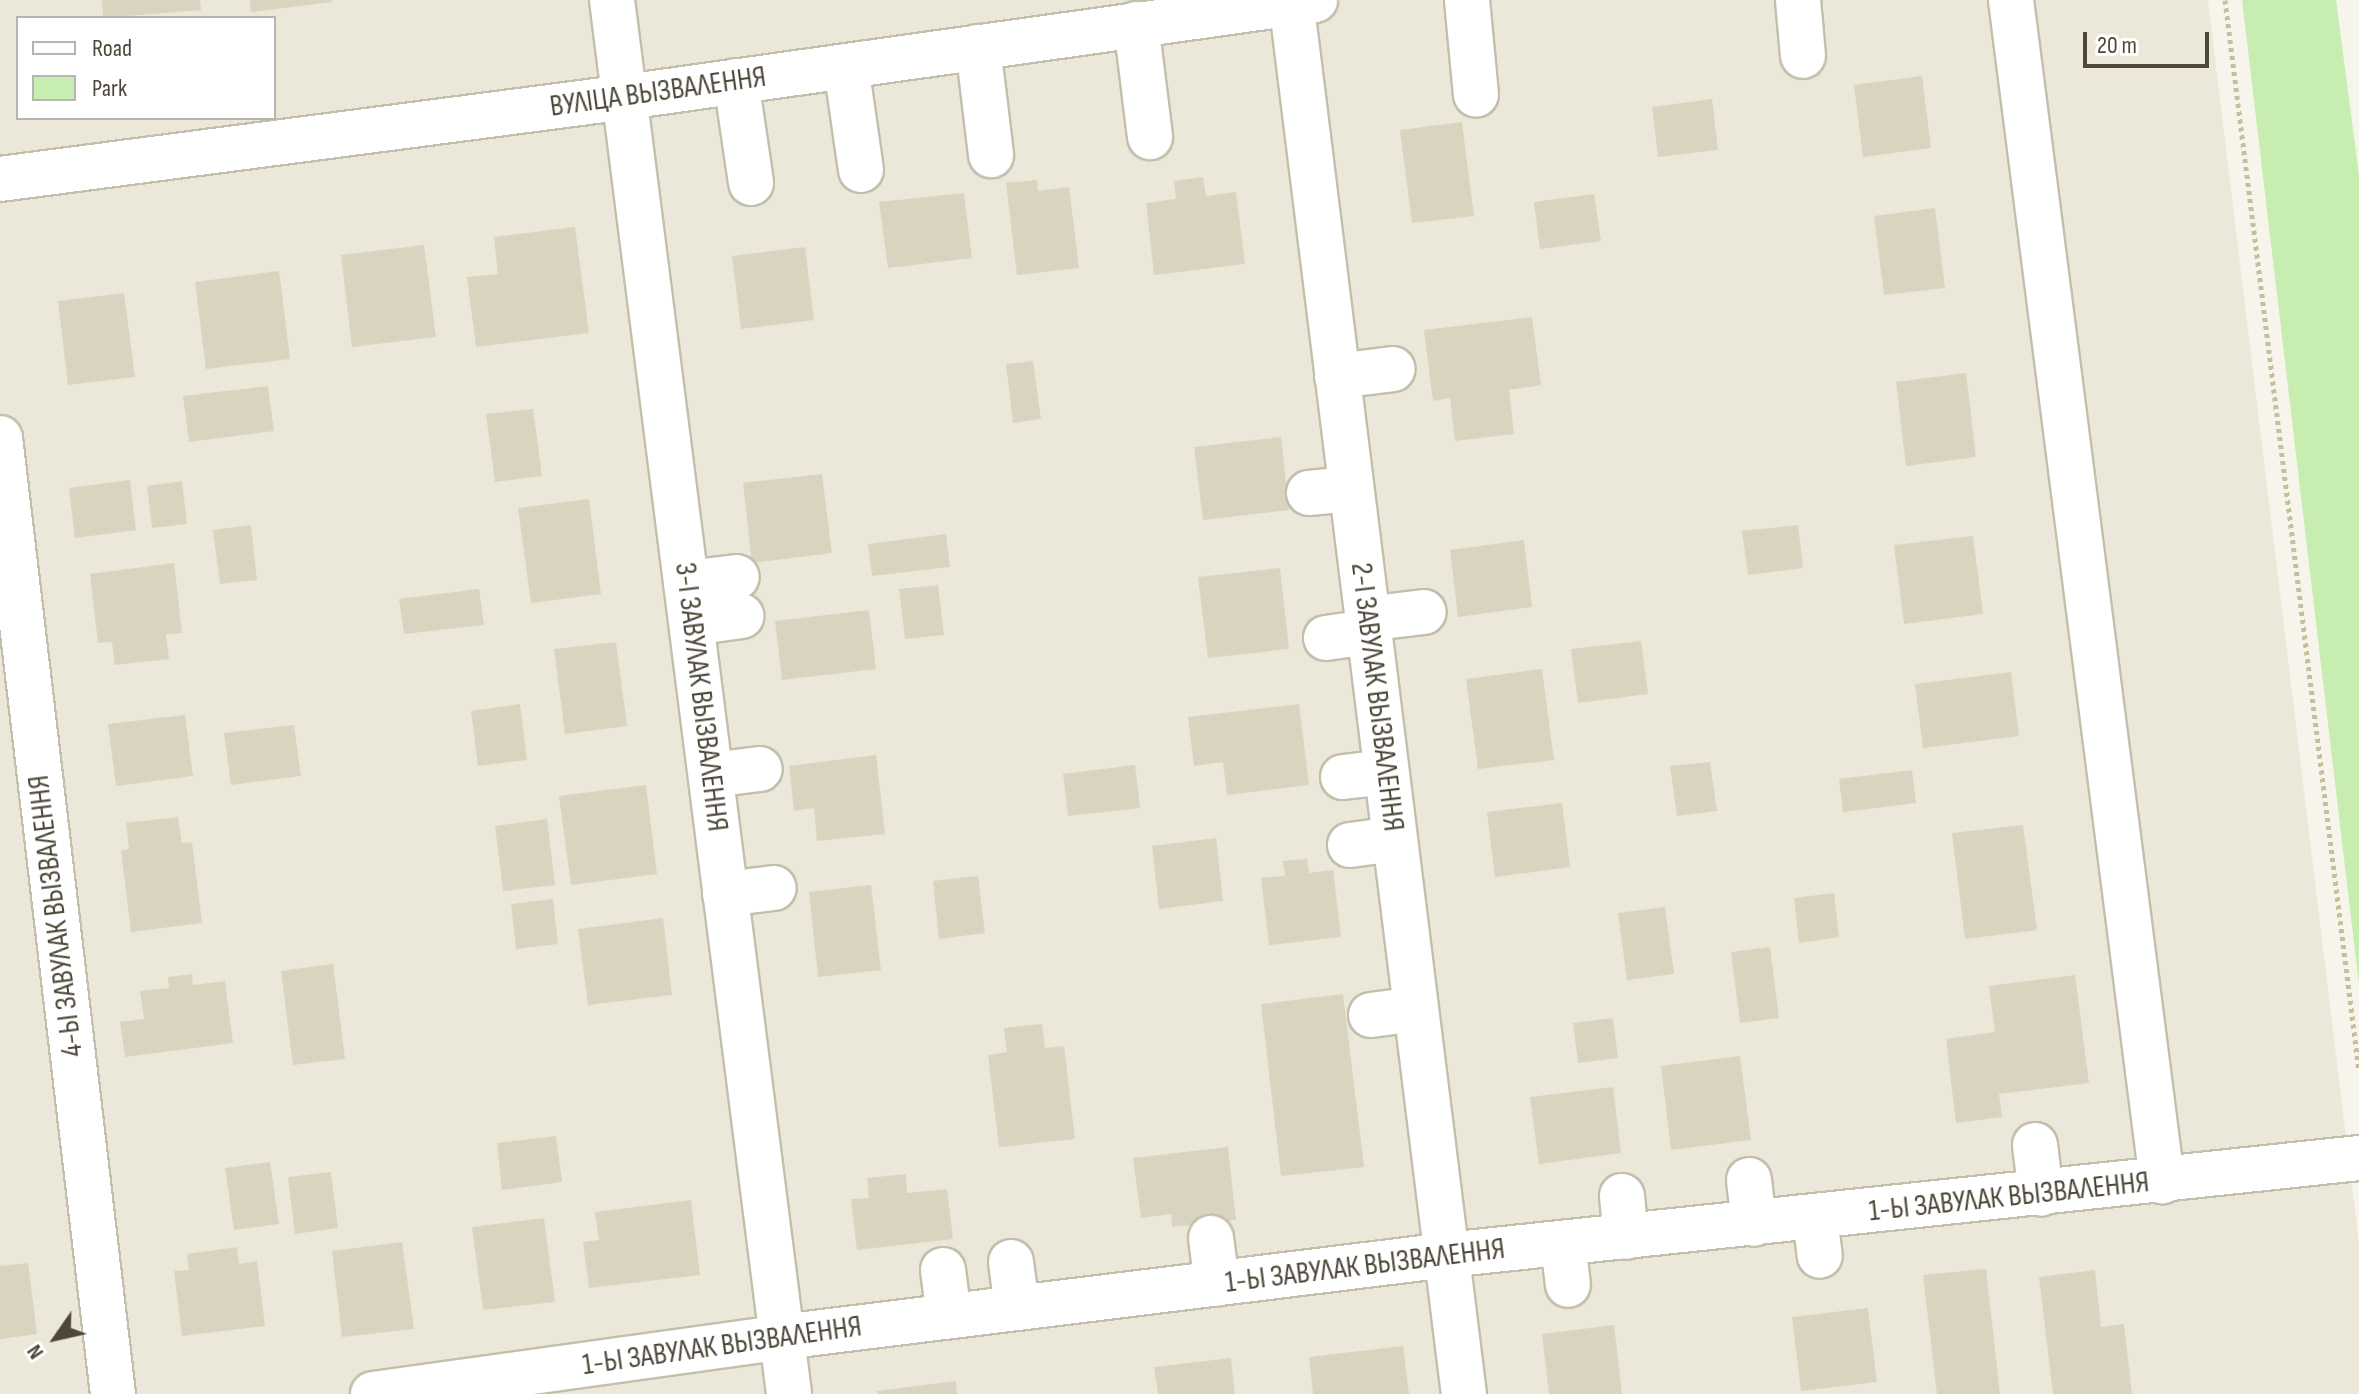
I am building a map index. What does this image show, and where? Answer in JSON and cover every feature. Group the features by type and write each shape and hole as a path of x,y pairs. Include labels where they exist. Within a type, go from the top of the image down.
{"street":[{"name":"3-І ЗАВУЛАК ВЫЗВАЛЕННЯ","path":"612,0 789,1394"},
{"path":"1467,0 1476,95"},
{"path":"1798,0 1803,56"},
{"path":"2011,0 2018,170 2091,744 2162,1181"},
{"name":"ВУЛІЦА ВЫЗВАЛЕННЯ","path":"0,179 626,97 1299,1"},
{"name":"2-І ЗАВУЛАК ВЫЗВАЛЕННЯ","path":"1299,1 1337,376 1330,491 1353,630 1386,772 1464,1394"},
{"path":"1136,24 1150,137"},
{"path":"978,47 991,155"},
{"path":"846,66 861,170"},
{"path":"736,81 751,183"},
{"path":"1337,376 1393,369"},
{"name":"4-Ы ЗАВУЛАК ВЫЗВАЛЕННЯ","path":"0,438 113,1394"},
{"path":"689,603 740,597"},
{"path":"1353,630 1424,612"},
{"path":"711,775 760,769"},
{"path":"1343,777 1386,772"},
{"path":"1350,845 1395,839"},
{"path":"725,894 774,888"},
{"path":"1371,1015 1416,1009"},
{"path":"2035,1145 2046,1205"},
{"name":"1-Ы ЗАВУЛАК ВЫЗВАЛЕННЯ","path":"373,1394 476,1387 782,1337 949,1316 1007,1322 1142,1312 1217,1284 1312,1291 1447,1255 1565,1264 1624,1216 1754,1224 1817,1237 1958,1221 2162,1181 2359,1158"},
{"path":"1749,1180 1754,1224"},
{"path":"1211,1238 1217,1284"},
{"path":"1007,1322 1011,1262"},
{"path":"943,1270 949,1316"}],"path":[{"path":"2225,0 2359,1071"}],"shaded area":[{"path":"0,0 2208,0 2359,1244 2359,1394 0,1394"}],"green space":[{"path":"2242,0 2336,0 2359,175 2359,985"}],"building":[{"path":"102,0 200,0 201,10 103,16"},
{"path":"250,0 332,0 332,2 251,12"},
{"path":"1922,76 1931,148 1863,157 1854,85"},
{"path":"1712,99 1718,150 1658,157 1652,107"},
{"path":"1462,122 1474,216 1412,223 1400,130"},
{"path":"1203,177 1206,196 1236,192 1245,264 1154,275 1146,203 1176,199 1174,181"},
{"path":"1037,180 1038,191 1069,187 1079,268 1017,275 1006,183"},
{"path":"964,193 972,258 888,268 879,202"},
{"path":"1594,194 1601,241 1540,249 1534,202"},
{"path":"1935,208 1945,288 1884,295 1874,216"},
{"path":"575,227 589,333 476,347 467,277 498,274 494,237"},
{"path":"424,245 436,337 352,347 341,255"},
{"path":"805,247 814,320 741,329 732,256"},
{"path":"279,271 290,359 206,369 195,282"},
{"path":"124,293 135,377 68,385 58,301"},
{"path":"1532,317 1541,385 1509,390 1514,434 1455,441 1450,398 1433,401 1424,330"},
{"path":"1033,361 1041,419 1013,423 1006,364"},
{"path":"1966,373 1976,457 1906,466 1896,382"},
{"path":"268,386 274,431 189,442 183,396"},
{"path":"533,409 542,476 495,482 486,414"},
{"path":"1281,437 1289,510 1203,520 1194,447"},
{"path":"822,474 832,553 752,563 743,483"},
{"path":"130,480 136,530 75,538 69,488"},
{"path":"182,481 187,524 152,528 147,486"},
{"path":"589,499 601,594 531,603 518,508"},
{"path":"251,525 257,580 220,584 213,530"},
{"path":"1798,525 1803,568 1748,575 1742,531"},
{"path":"946,534 950,567 872,576 868,544"},
{"path":"1973,536 1983,614 1904,624 1894,545"},
{"path":"1524,540 1532,607 1458,617 1450,550"},
{"path":"174,563 182,633 166,634 169,659 115,665 112,642 98,643 90,574"},
{"path":"1280,568 1289,649 1208,658 1198,577"},
{"path":"938,585 944,635 905,639 899,589"},
{"path":"479,589 484,625 404,634 399,599"},
{"path":"869,610 876,669 782,680 775,621"},
{"path":"1641,641 1648,694 1578,703 1571,649"},
{"path":"616,642 627,726 565,734 554,649"},
{"path":"1542,669 1554,760 1478,769 1466,679"},
{"path":"2011,672 2019,736 1923,748 1915,684"},
{"path":"520,704 527,760 478,766 471,711"},
{"path":"1299,704 1309,785 1227,795 1223,762 1194,766 1188,717"},
{"path":"185,715 193,776 116,786 108,724"},
{"path":"294,725 301,776 231,785 224,733"},
{"path":"876,755 885,834 817,841 814,808 794,811 789,766"},
{"path":"1710,762 1717,811 1677,816 1670,766"},
{"path":"1135,765 1140,808 1068,816 1063,774"},
{"path":"1912,770 1916,803 1843,812 1839,779"},
{"path":"646,785 657,874 571,885 559,796"},
{"path":"1562,803 1570,867 1495,877 1487,812"},
{"path":"178,817 182,843 192,842 202,923 131,932 121,851 129,849 126,823"},
{"path":"547,819 555,885 503,891 495,826"},
{"path":"2023,825 2037,930 1965,939 1952,833"},
{"path":"1216,838 1223,901 1159,909 1152,846"},
{"path":"1307,859 1309,873 1333,870 1341,937 1269,945 1261,878 1285,876 1283,861"},
{"path":"978,876 985,933 939,939 933,881"},
{"path":"871,885 881,970 818,977 809,892"},
{"path":"1834,893 1839,937 1799,943 1794,898"},
{"path":"553,899 558,944 516,949 511,904"},
{"path":"1665,907 1674,974 1627,980 1618,913"},
{"path":"663,918 672,995 588,1005 578,929"},
{"path":"1770,947 1779,1018 1740,1023 1731,952"},
{"path":"333,964 345,1059 293,1065 281,971"},
{"path":"192,974 193,985 225,981 233,1043 125,1057 120,1022 144,1019 140,991 169,988 168,977"},
{"path":"2075,975 2089,1083 1999,1094 2002,1117 1956,1123 1946,1039 1995,1032 1989,986"},
{"path":"1343,994 1364,1167 1281,1176 1261,1004"},
{"path":"1613,1018 1618,1058 1578,1063 1573,1023"},
{"path":"1042,1024 1045,1048 1064,1046 1075,1139 999,1147 988,1055 1007,1052 1004,1028"},
{"path":"1740,1056 1751,1140 1671,1150 1661,1066"},
{"path":"1613,1087 1621,1153 1539,1164 1530,1097"},
{"path":"556,1136 562,1182 502,1190 497,1143"},
{"path":"1228,1147 1236,1220 1172,1227 1171,1214 1141,1218 1133,1158"},
{"path":"270,1162 279,1224 234,1230 225,1168"},
{"path":"331,1172 338,1228 295,1234 288,1177"},
{"path":"906,1174 907,1193 947,1189 953,1239 857,1250 851,1199 869,1198 867,1178"},
{"path":"691,1200 700,1275 589,1288 583,1242 599,1240 595,1212"},
{"path":"544,1218 555,1302 483,1310 472,1227"},
{"path":"402,1242 414,1329 342,1337 332,1251"},
{"path":"237,1247 239,1264 257,1261 265,1326 182,1336 174,1271 189,1270 187,1254"},
{"path":"28,1263 37,1334 0,1339 0,1266"},
{"path":"1986,1269 2000,1394 1937,1394 1923,1275"},
{"path":"2095,1270 2101,1327 2124,1324 2132,1394 2053,1394 2039,1277"},
{"path":"1868,1308 1877,1382 1801,1391 1792,1317"},
{"path":"1614,1325 1622,1394 1549,1394 1542,1334"},
{"path":"1403,1346 1409,1394 1313,1394 1309,1357"},
{"path":"1231,1358 1235,1394 1158,1394 1154,1367"},
{"path":"956,1381 957,1394 878,1394 877,1391"}]}
